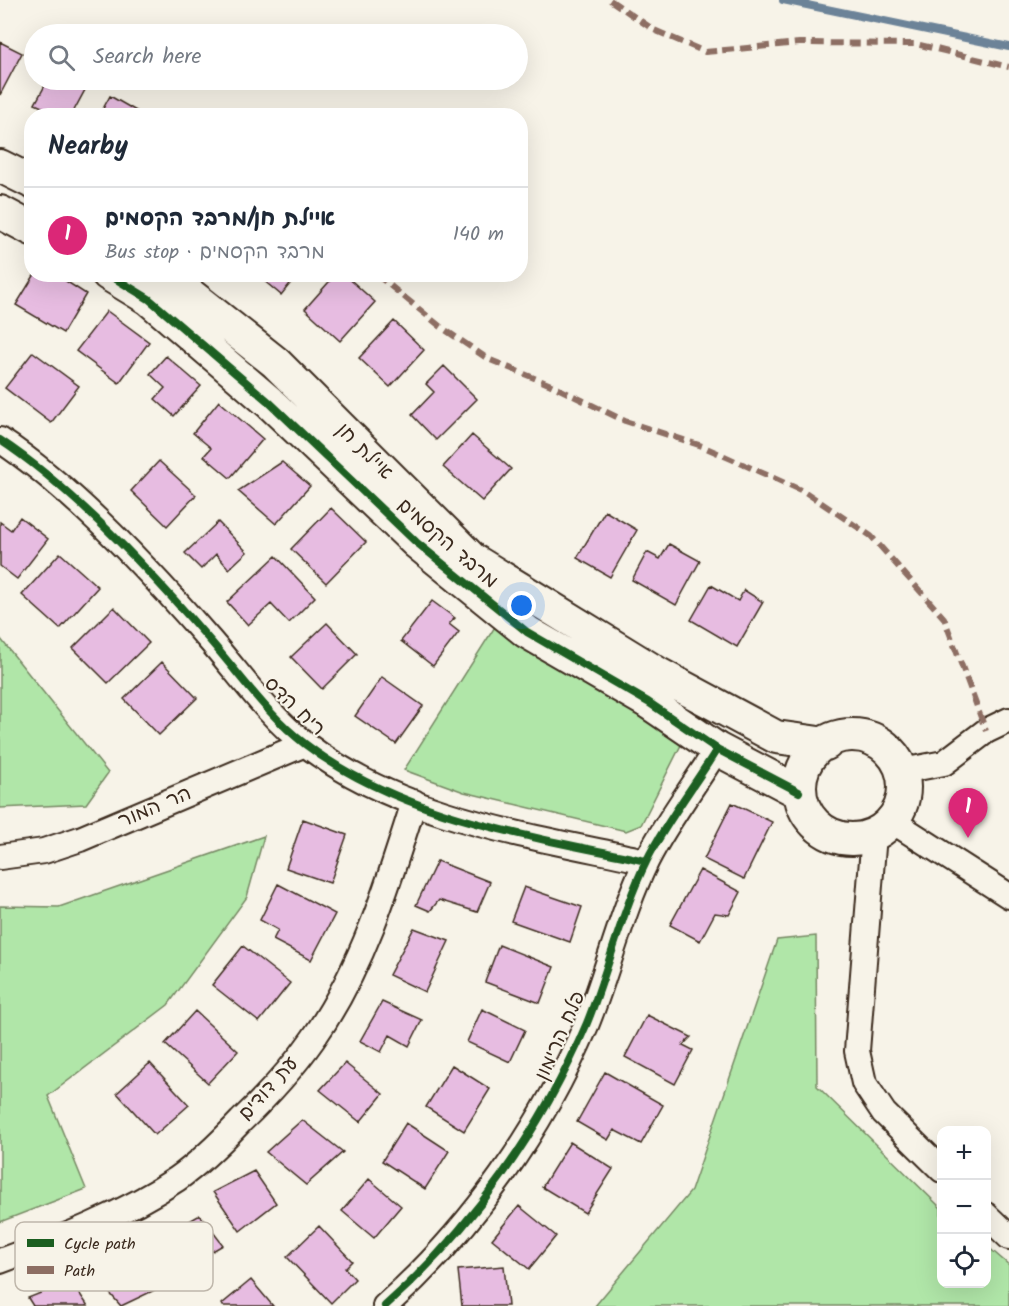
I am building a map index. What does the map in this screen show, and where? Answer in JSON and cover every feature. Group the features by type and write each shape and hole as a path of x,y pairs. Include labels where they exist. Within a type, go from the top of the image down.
{"street":[{"path":"0,166 24,178"},
{"path":"0,213 24,225"},
{"name":"מרבד הקסמים","path":"121,282 149,299 269,402 416,542 526,632 648,702 717,749 799,792"},
{"name":"איילת חן","path":"174,282 275,362 473,561 657,673 776,737 826,744"},
{"name":"ריח הדס","path":"0,440 65,492 117,541 167,591 265,706 305,744 365,782 414,802 518,833 646,861"},
{"path":"902,771 944,763 986,731 1009,720"},
{"path":"858,735 879,743 893,755 902,771 904,788 901,805 883,828 857,839 842,838 825,832 811,819 799,792 802,771 810,755 840,736 858,735"},
{"name":"הר המור","path":"0,857 44,851 80,839 305,744"},
{"name":"פלח הרימון","path":"386,1306 452,1237 501,1177 538,1122 563,1076 587,1022 646,861 717,749"},
{"name":"עת דודים","path":"94,1222 177,1178 217,1146 267,1095 313,1039 343,987 373,919 414,802"},
{"path":"883,828 1009,896"},
{"path":"883,828 857,1051 864,1083 884,1113 937,1165"},
{"path":"991,1219 1009,1237"},
{"name":"עת דודים","path":"0,1261 15,1255"}],"green space":[{"path":"498,622 685,737 641,825 626,831 464,792 404,770"},
{"path":"0,638 108,773 86,804 0,808"},
{"path":"264,836 247,897 168,1005 48,1096 86,1189 0,1222 0,906 59,907"},
{"path":"816,936 817,1086 937,1204 937,1288 991,1288 991,1249 1009,1265 1009,1306 595,1306 691,1191 777,940"}],"building":[{"path":"0,42 22,53 0,95"},
{"path":"43,90 85,90 75,108 44,108 35,104"},
{"path":"110,96 131,108 103,108"},
{"path":"30,282 67,282 86,294 63,333 16,305"},
{"path":"266,282 292,282 281,295"},
{"path":"329,282 353,282 375,302 340,341 305,309"},
{"path":"107,311 149,342 119,383 76,351"},
{"path":"394,321 424,350 390,387 359,358"},
{"path":"33,352 79,386 51,423 5,388"},
{"path":"166,356 201,386 174,416 155,399 165,388 150,374"},
{"path":"444,366 477,399 436,440 412,415 434,392 426,384"},
{"path":"219,401 263,439 230,478 204,456 211,448 193,433"},
{"path":"472,435 511,469 482,501 443,467"},
{"path":"159,461 196,495 167,526 131,491"},
{"path":"282,462 310,486 276,524 238,491"},
{"path":"331,508 366,542 326,583 291,549"},
{"path":"605,511 637,530 610,577 577,558"},
{"path":"20,517 48,539 17,579 0,566 0,522 11,530"},
{"path":"218,522 247,552 229,569 216,554 201,569 185,553"},
{"path":"669,544 700,561 676,605 632,580 647,552 660,559"},
{"path":"60,553 98,587 60,629 22,595"},
{"path":"276,556 315,597 289,623 271,604 248,625 227,602"},
{"path":"711,585 738,601 744,590 763,602 737,647 691,620"},
{"path":"432,601 455,618 449,624 459,632 433,666 401,641"},
{"path":"114,607 149,643 108,683 73,648"},
{"path":"327,623 357,654 322,689 291,657"},
{"path":"162,662 197,698 159,735 124,699"},
{"path":"382,677 423,706 396,744 355,716"},
{"path":"732,803 772,822 744,879 704,859"},
{"path":"303,819 347,835 330,883 286,868"},
{"path":"437,861 490,882 477,912 439,900 430,911 416,905"},
{"path":"700,870 741,892 729,915 715,913 700,941 670,925"},
{"path":"278,884 335,914 311,960 273,940 278,930 260,920"},
{"path":"524,887 582,907 570,942 511,921"},
{"path":"414,928 449,941 425,992 389,975"},
{"path":"499,945 554,967 540,1003 485,982"},
{"path":"243,946 290,983 259,1022 212,985"},
{"path":"382,1002 422,1020 409,1046 390,1035 381,1052 360,1041"},
{"path":"482,1009 525,1030 510,1062 467,1042"},
{"path":"195,1011 238,1051 208,1083 165,1044"},
{"path":"647,1015 691,1037 683,1045 693,1050 675,1084 625,1057"},
{"path":"150,1063 189,1105 155,1135 117,1093"},
{"path":"345,1063 383,1094 360,1122 320,1090"},
{"path":"452,1065 490,1089 464,1131 426,1107"},
{"path":"605,1072 663,1105 641,1144 614,1130 608,1140 577,1122"},
{"path":"302,1120 343,1152 306,1185 266,1152"},
{"path":"406,1123 449,1151 425,1189 382,1161"},
{"path":"570,1142 613,1169 585,1213 542,1187"},
{"path":"254,1171 276,1203 240,1231 213,1192"},
{"path":"369,1179 401,1206 374,1238 342,1211"},
{"path":"519,1206 556,1236 529,1269 492,1239"},
{"path":"200,1215 205,1222 188,1222"},
{"path":"319,1226 352,1261 345,1268 355,1279 331,1303 287,1257"},
{"path":"213,1232 223,1245 213,1251"},
{"path":"504,1266 508,1306 462,1306 458,1270"},
{"path":"251,1280 273,1306 223,1306 222,1304"},
{"path":"46,1291 78,1291 88,1306 33,1306 28,1298"},
{"path":"108,1291 153,1291 121,1306"}],"waterway":[{"path":"783,0 1009,47"}],"marked path":[{"path":"610,0 654,30 705,52 799,43 916,44 1009,67"},
{"path":"386,282 441,327 488,359 551,385 625,421 702,446 805,492 871,536 944,618 986,731"}],"cycle path":[{"path":"121,282 149,299 269,402 416,542 527,632 648,702 717,749 799,792"},
{"path":"0,440 83,506 136,558 278,720 305,744 342,769 383,790 468,821 513,833 646,861"},
{"path":"385,1306 417,1276 475,1211 502,1175 549,1101 587,1023 630,899 647,860 671,818 717,749"}],"place":[{"name":"איילת חן/מרבד הקסמים","path":"968,838"}]}
